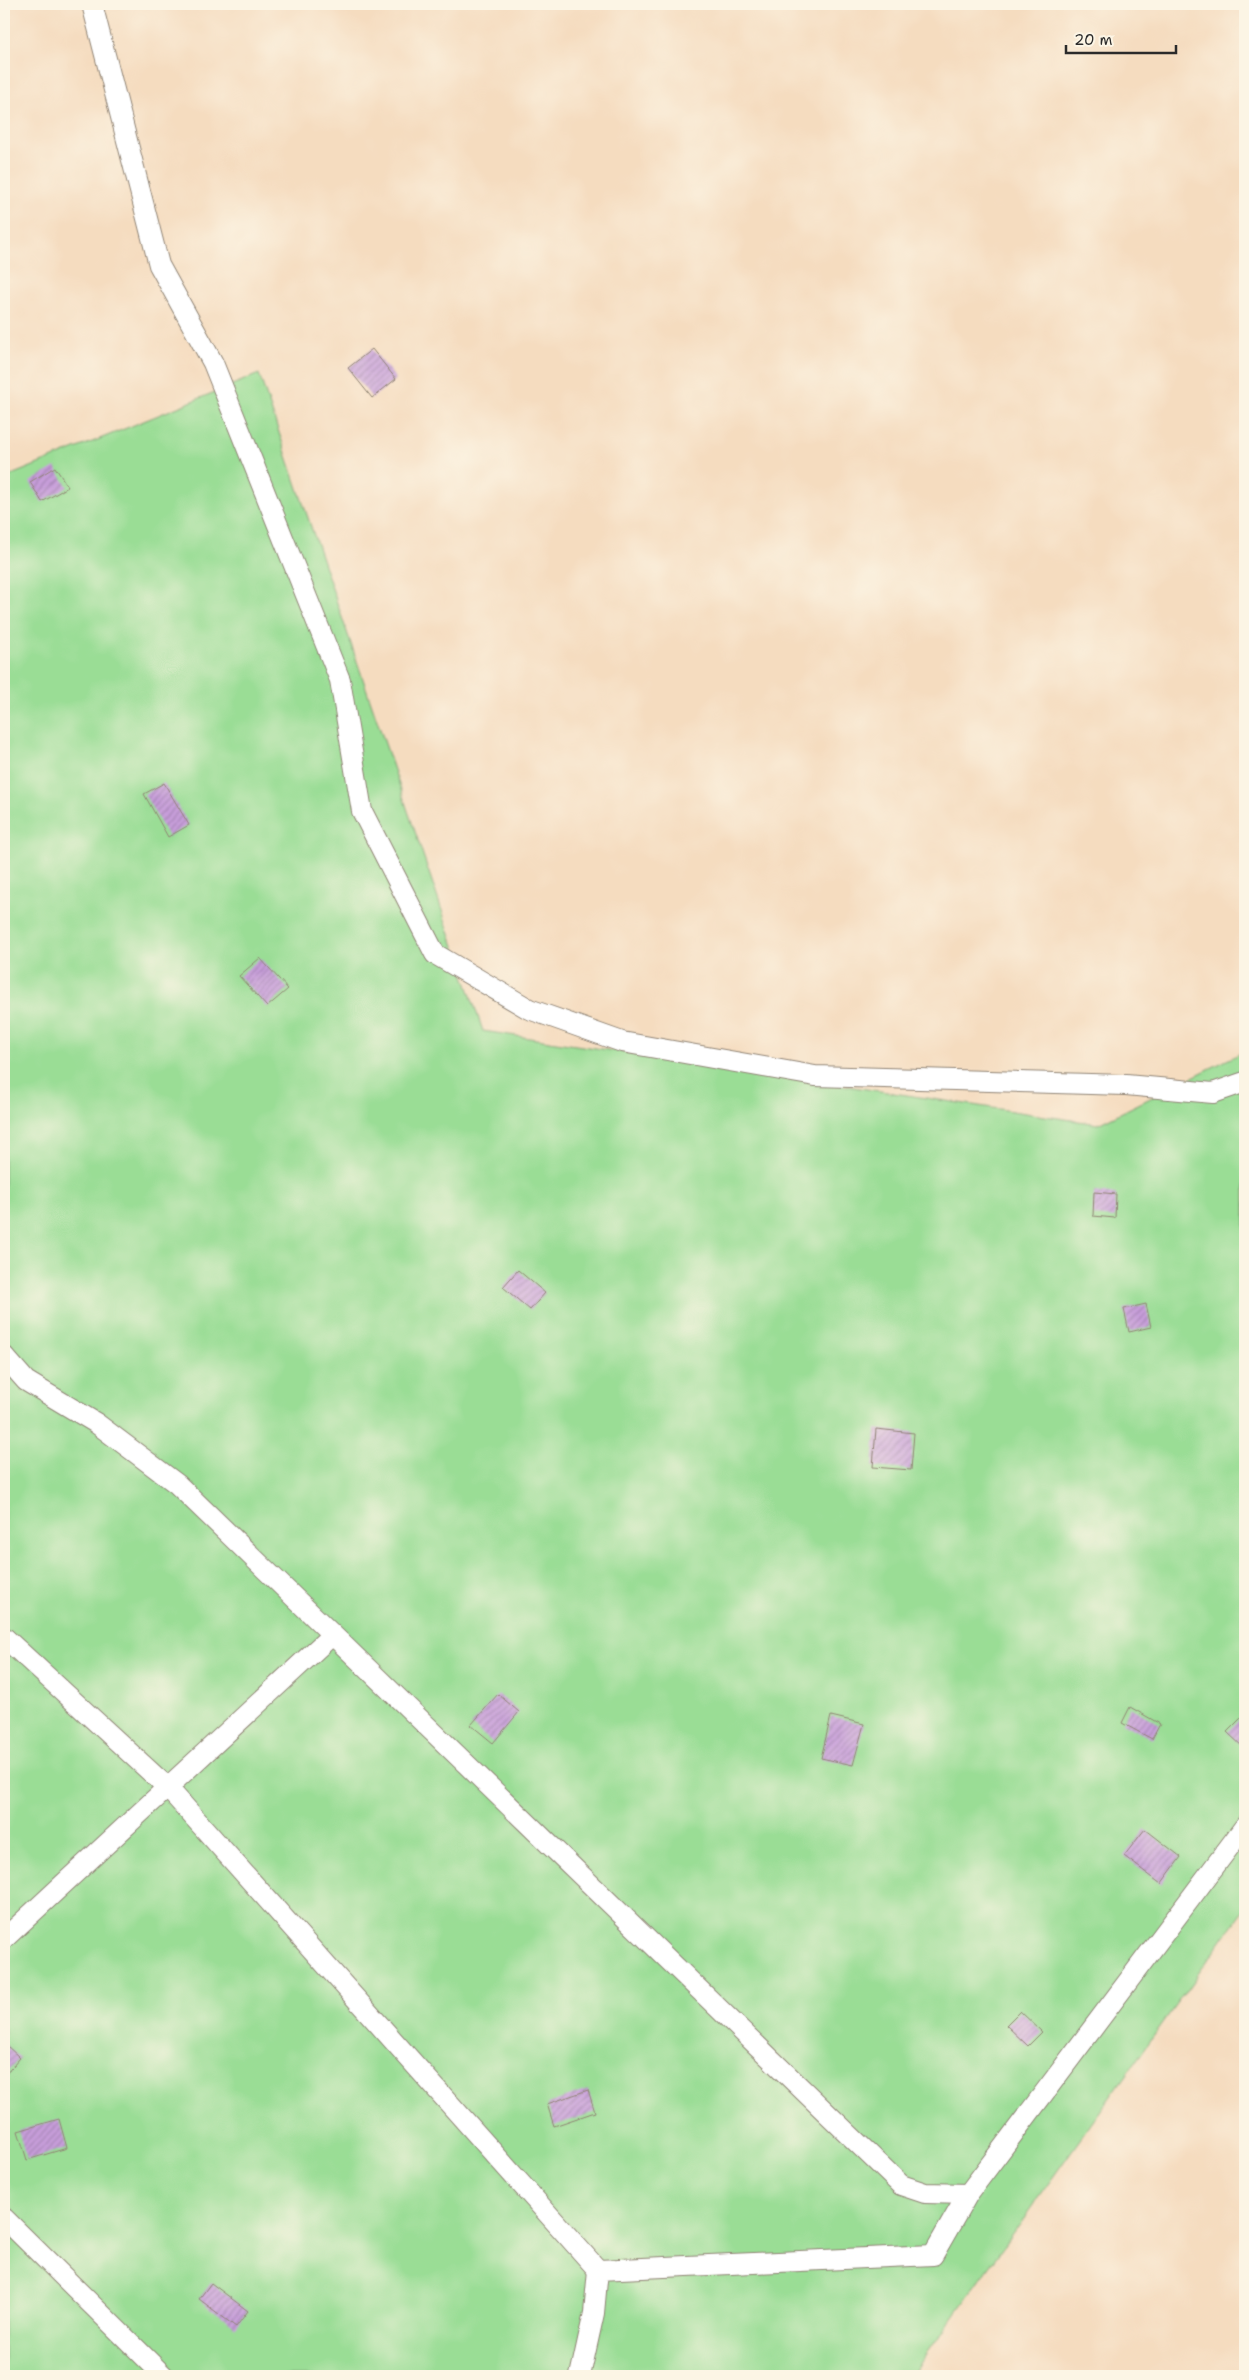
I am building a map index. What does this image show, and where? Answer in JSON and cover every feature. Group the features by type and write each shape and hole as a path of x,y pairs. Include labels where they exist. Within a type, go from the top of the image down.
{"lane":[{"path":"92,4 159,265 213,363 340,680 362,811 435,954 529,1009 622,1042 815,1076 1126,1085 1213,1093 1245,1082"},
{"path":"4,1356 26,1381 96,1423 177,1484 901,2185 924,2193 968,2194"},
{"path":"4,1939 332,1635"},
{"path":"4,1637 167,1787 598,2270 594,2313 580,2376"},
{"path":"598,2270 933,2255 968,2194 1245,1826"},
{"path":"4,2218 164,2376"}],"green space":[{"path":"259,374 483,1031 1098,1124 1245,1051 1245,1908 911,2376 4,2376 4,478"}],"building":[{"path":"372,349 396,379 372,398 348,368"},
{"path":"55,467 68,487 42,502 30,482"},
{"path":"164,783 189,825 168,837 144,794"},
{"path":"260,958 288,989 267,1007 239,976"},
{"path":"1094,1192 1116,1194 1115,1218 1093,1216"},
{"path":"518,1270 545,1293 530,1310 503,1287"},
{"path":"1146,1304 1151,1327 1129,1332 1124,1309"},
{"path":"876,1429 914,1433 911,1470 873,1467"},
{"path":"498,1694 519,1712 493,1743 471,1725"},
{"path":"1130,1707 1160,1724 1152,1739 1122,1723"},
{"path":"1245,1714 1245,1749 1227,1732"},
{"path":"831,1716 864,1724 853,1765 821,1758"},
{"path":"1145,1829 1181,1857 1161,1884 1124,1856"},
{"path":"1020,2011 1042,2032 1028,2046 1006,2025"},
{"path":"4,2043 20,2058 4,2076"},
{"path":"588,2090 595,2112 554,2126 547,2104"},
{"path":"59,2119 67,2148 27,2160 18,2131"},
{"path":"211,2283 248,2311 236,2327 199,2299"}]}
